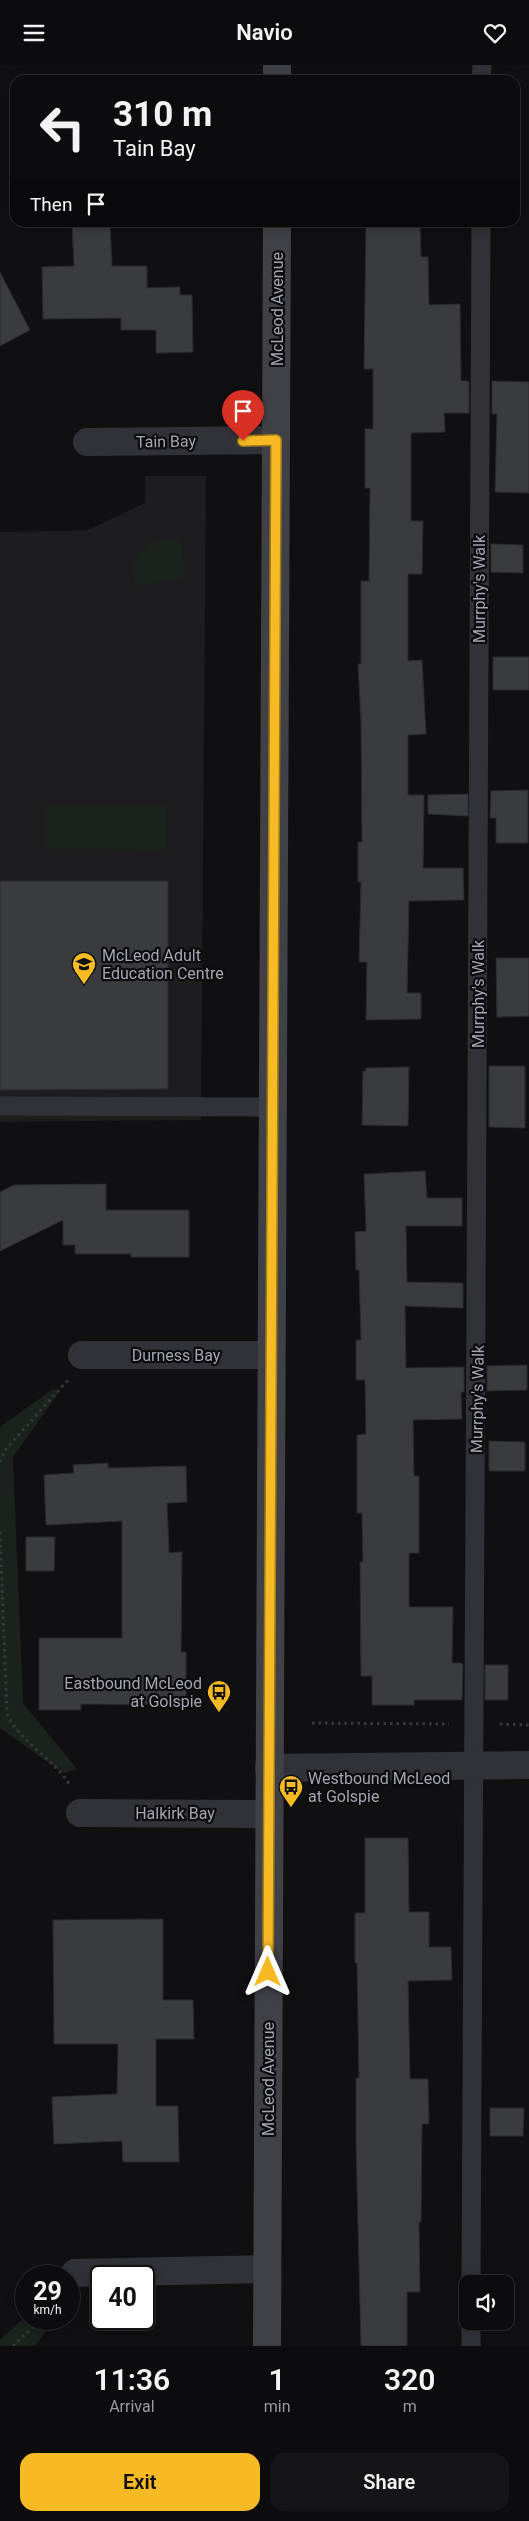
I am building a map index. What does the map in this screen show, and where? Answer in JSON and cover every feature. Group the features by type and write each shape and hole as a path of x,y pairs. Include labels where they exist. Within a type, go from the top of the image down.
{"street":[{"name":"McLeod Avenue","path":"267,2346 277,227"},
{"name":"Tain Bay","path":"87,442 276,440"},
{"name":"Durness Bay","path":"82,1355 271,1355"},
{"path":"269,1768 529,1765"},
{"name":"Halkirk Bay","path":"80,1813 269,1814"},
{"path":"80,2273 267,2269"}],"lane":[{"name":"Murrphy's Walk","path":"471,2275 473,1766 478,1355 481,227"},
{"path":"0,1106 273,1107"},
{"path":"471,2330 471,2346"}],"path":[{"path":"0,1462 5,1450 70,1377 82,1355"},
{"path":"0,1532 6,1714 14,1727 65,1777 72,1788 80,1813"},
{"path":"312,1723 529,1725"},
{"path":"13,2346 30,2330"}],"shaded area":[{"path":"145,476 206,476 201,1120 0,1122 0,532 88,530 145,503"},
{"path":"181,537 185,579 135,586 132,562 154,540"},
{"path":"45,804 167,806 166,850 44,849"},
{"path":"53,1389 59,1392 13,1457 23,1703 77,1769 63,1773 0,1728 0,1427"},
{"path":"15,2326 15,2330 47,2330 35,2346 0,2346 0,2340"}],"building":[{"path":"72,227 110,227 112,266 147,266 147,288 180,287 180,295 192,295 193,352 156,353 156,330 121,330 121,318 43,319 42,267 74,266"},
{"path":"366,227 420,227 421,257 428,257 429,305 460,304 461,381 469,381 469,413 444,413 445,432 411,433 411,521 423,521 422,574 408,574 408,661 422,660 426,734 408,735 408,795 424,795 423,868 463,868 464,900 409,901 407,993 421,993 421,1019 366,1020 367,962 359,962 361,882 358,882 358,842 362,842 361,721 358,664 361,664 361,581 369,581 370,488 365,488 365,429 373,429 373,369 364,369"},
{"path":"0,272 30,330 0,346"},
{"path":"492,381 529,382 529,493 495,492 497,414 492,414"},
{"path":"491,544 523,545 523,573 491,572"},
{"path":"493,657 529,657 529,690 493,690"},
{"path":"528,790 528,843 496,843 496,818 490,818 491,791"},
{"path":"468,794 468,816 428,814 428,795"},
{"name":"McLeod Adult Education Centre","path":"0,881 168,881 168,1089 0,1090"},
{"path":"496,958 529,958 529,1016 497,1017"},
{"path":"489,1066 525,1066 525,1128 489,1127"},
{"path":"409,1067 408,1126 362,1125 363,1071 366,1071 366,1068"},
{"path":"425,1171 427,1198 462,1198 462,1226 406,1226 407,1282 463,1283 463,1308 405,1306 406,1368 464,1367 464,1392 461,1392 462,1419 413,1420 414,1476 419,1476 419,1553 409,1553 409,1607 453,1607 452,1663 461,1663 463,1665 462,1700 414,1700 414,1705 372,1705 372,1676 361,1676 360,1562 363,1562 362,1513 357,1513 357,1435 366,1434 365,1380 356,1380 356,1340 361,1340 359,1270 356,1270 355,1232 366,1231 364,1174"},
{"path":"106,1184 106,1210 189,1210 189,1257 131,1257 131,1254 75,1254 75,1245 63,1245 63,1220 0,1251 0,1192 14,1185"},
{"path":"527,1365 527,1390 487,1391 487,1366"},
{"path":"489,1441 525,1442 525,1471 489,1471"},
{"path":"108,1463 108,1468 186,1466 187,1502 167,1503 169,1553 182,1552 181,1652 186,1652 186,1705 81,1704 81,1710 39,1710 39,1638 122,1638 122,1521 46,1525 44,1475 74,1473 73,1465"},
{"path":"26,1537 55,1537 54,1571 26,1571"},
{"path":"485,1665 508,1665 508,1700 485,1700"},
{"path":"365,1838 408,1838 409,1912 429,1912 429,1947 451,1947 452,1980 408,1981 410,2079 428,2079 429,2124 422,2124 421,2222 419,2222 420,2292 407,2292 407,2346 361,2346 356,2144 356,2078 359,2078 355,1913 365,1913"},
{"path":"163,1919 163,2000 193,2000 194,2039 156,2039 156,2106 178,2106 179,2162 123,2162 122,2141 54,2144 52,2097 117,2094 118,2044 54,2044 53,1920"},
{"path":"490,2108 524,2108 523,2136 490,2136"}],"place":[{"name":"McLeod Adult Education Centre","path":"84,985"},
{"name":"Eastbound McLeod at Golspie","path":"219,1713"},
{"name":"Westbound McLeod at Golspie","path":"291,1808"}],"route":[{"path":"243,441 276,440 268,1972"}]}
